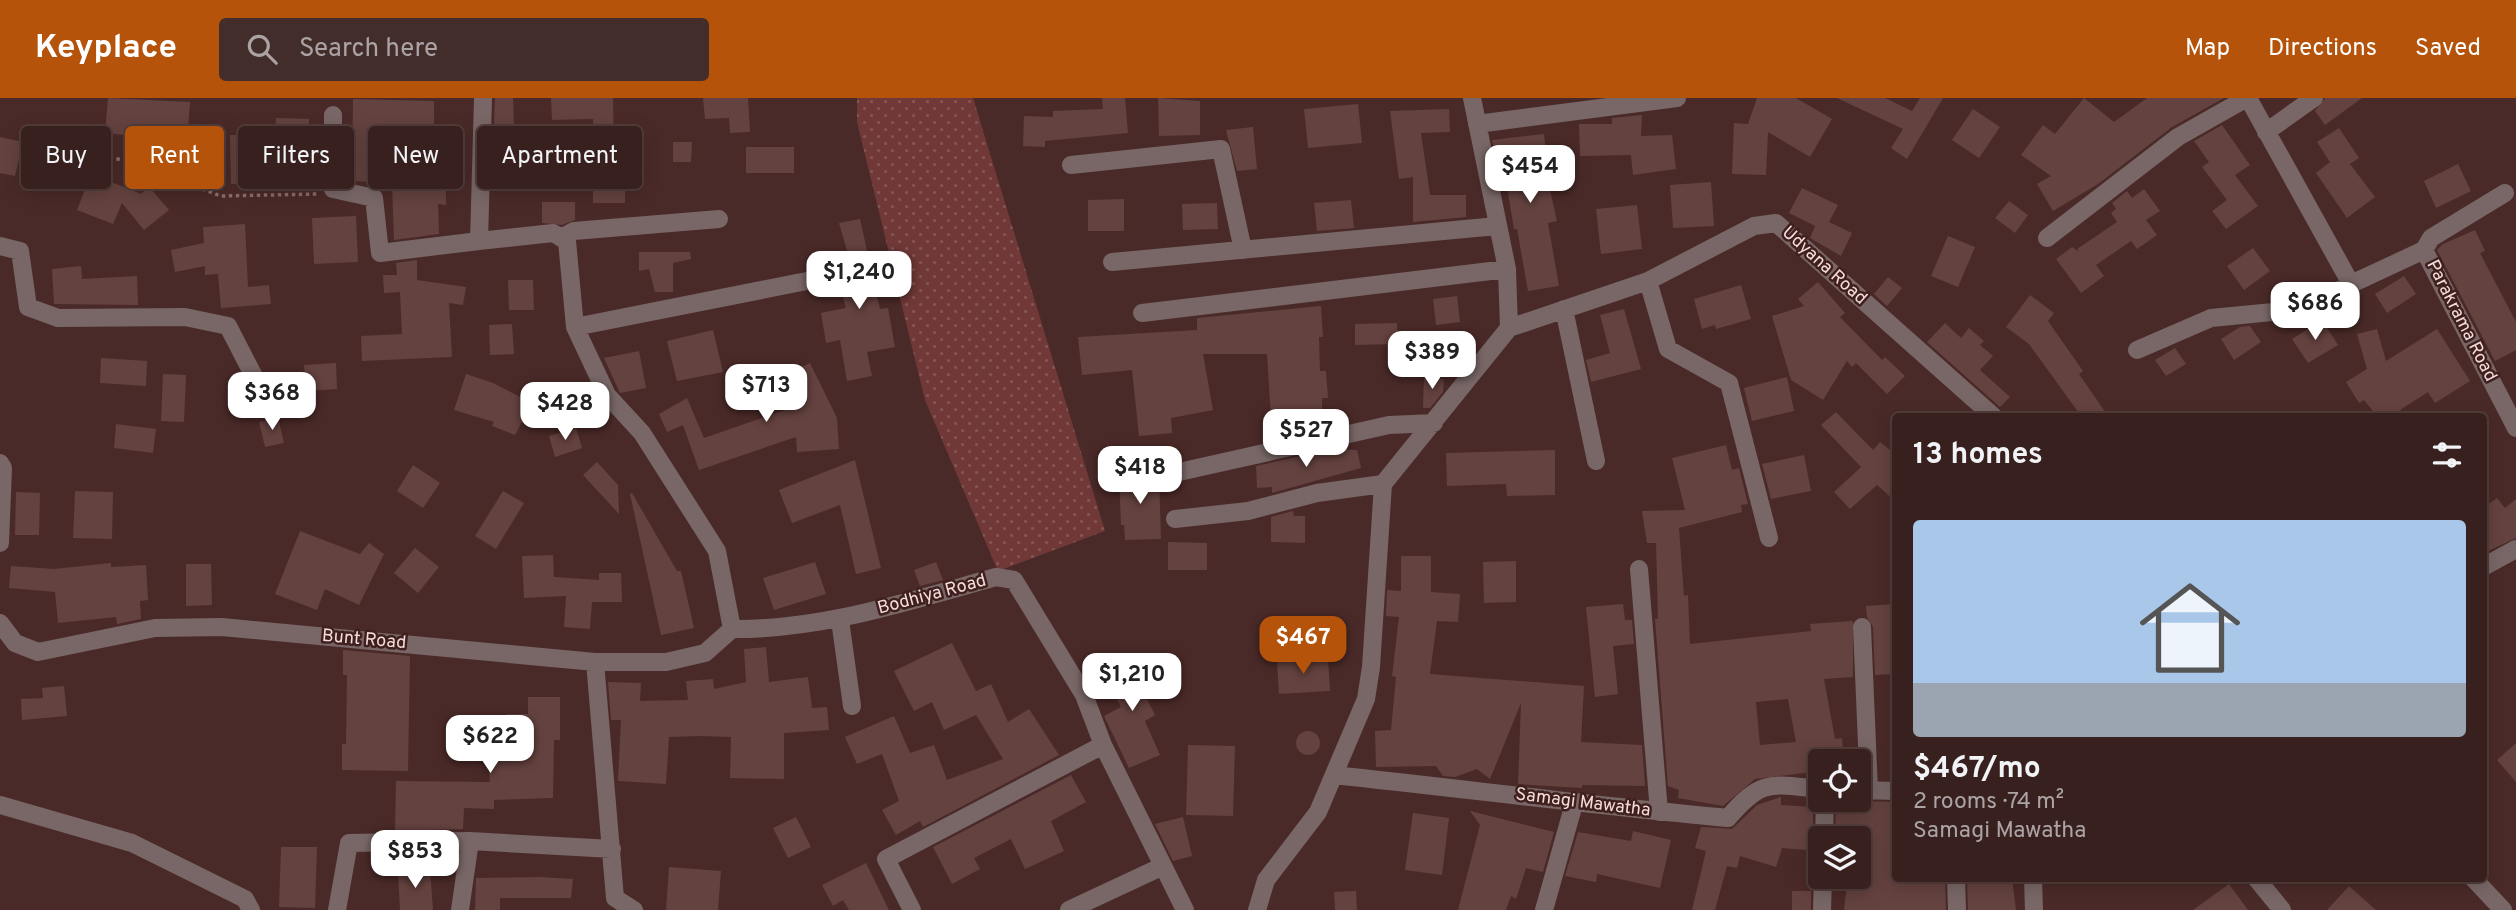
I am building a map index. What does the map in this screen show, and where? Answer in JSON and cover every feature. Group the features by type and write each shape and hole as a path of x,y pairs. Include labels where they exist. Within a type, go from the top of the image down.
{"street":[{"path":"479,241 483,98"},
{"path":"1257,910 1266,880 1318,812 1366,699 1371,667 1384,484 1509,328 1507,269 1472,98"},
{"path":"1477,124 1677,98"},
{"path":"2047,238 2178,137 2248,98 2351,284"},
{"path":"2266,132 2314,98"},
{"path":"333,115 333,126"},
{"path":"1071,165 1221,149 1242,250"},
{"path":"332,189 374,198 380,253 553,233 567,241 575,327 607,396 642,433 717,551 732,629"},
{"path":"2424,250 2431,237 2505,193"},
{"path":"561,237 574,231 719,219"},
{"name":"Udyana Road","path":"1509,328 1648,281 1754,226 1776,223 1990,413"},
{"path":"1112,262 1497,226"},
{"path":"0,246 20,251 28,307 58,318 186,317 228,326 260,387"},
{"name":"Parakrama Road","path":"2137,350 2211,318 2304,309 2424,250 2516,428"},
{"path":"1142,313 1507,269"},
{"path":"575,327 842,274"},
{"path":"1648,281 1668,349 1729,383 1769,538"},
{"path":"1564,309 1596,461"},
{"path":"1170,474 1389,425 1434,423"},
{"path":"0,463 3,468 0,543"},
{"path":"1175,519 1248,511 1317,493 1384,484"},
{"path":"2487,565 2516,549"},
{"path":"1639,569 1659,812"},
{"name":"Bodhiya Road","path":"732,629 777,630 840,620 996,578 1014,580 1084,695 1103,745 1161,867 1185,910"},
{"path":"840,620 852,706"},
{"name":"Bunt Road","path":"0,624 15,643 38,652 155,628 222,627 594,662 666,662 705,653 732,629"},
{"path":"1862,627 1863,749"},
{"path":"594,662 615,898 634,910"},
{"path":"912,910 886,859 1103,745"},
{"name":"Samagi Mawatha","path":"1334,775 1495,792 1574,804 1728,818 1750,792 1774,784 1808,788"},
{"path":"1871,791 1892,791"},
{"path":"1544,910 1574,804"},
{"path":"0,805 132,843 245,899 251,910"},
{"path":"337,910 349,843 470,841 612,849"},
{"path":"460,910 470,841"},
{"path":"1069,910 1161,867"},
{"path":"1956,882 1957,910"},
{"path":"2032,882 2034,910"},
{"path":"2259,882 2282,910"},
{"path":"2477,882 2503,910"},
{"path":"1822,910 1823,889"}],"path":[{"path":"111,158 132,162 221,196 311,196 332,189"}],"shaded area":[{"path":"857,98 973,98 1105,531 998,571 925,400 857,122"}],"building":[{"path":"108,98 190,102 188,126 125,126 125,135 111,134 111,126 106,126"},
{"path":"495,98 513,98 514,126 494,126"},
{"path":"551,98 613,98 614,126 593,126 593,119 552,120"},
{"path":"703,98 748,98 750,132 730,133 729,118 705,119"},
{"path":"1102,98 1125,98 1128,133 1045,141 1045,147 1023,146 1024,116 1053,117 1053,111 1103,109"},
{"path":"1158,98 1200,101 1200,135 1159,136"},
{"path":"1757,98 1796,98 1832,119 1810,157 1768,132 1766,175 1732,174 1734,123 1748,124"},
{"path":"1837,98 1885,98 1912,111 1920,98 1943,98 1907,159 1891,148 1903,129"},
{"path":"2084,98 2114,122 2147,98 2224,98 2172,127 2098,184 2053,211 2037,184 2051,176 2021,155 2043,125 2055,134"},
{"path":"2325,98 2362,98 2325,125 2315,111"},
{"path":"353,99 434,101 434,126 368,126 368,182 354,181"},
{"path":"1358,104 1362,143 1308,148 1304,109"},
{"path":"1449,109 1450,132 1421,133 1430,195 1466,195 1466,217 1413,222 1413,177 1399,179 1390,111"},
{"path":"1973,109 2000,127 1979,158 1952,140"},
{"path":"1642,115 1641,136 1672,135 1676,169 1633,175 1631,155 1580,156 1579,124 1612,124 1612,118"},
{"path":"276,118 309,119 309,126 276,126"},
{"path":"2222,125 2250,165 2235,175 2258,206 2226,229 2212,211 2227,200 2202,167 2209,162 2194,141"},
{"path":"1253,127 1257,169 1237,171 1226,130"},
{"path":"2339,128 2359,158 2350,164 2375,197 2347,218 2316,173 2330,162 2317,142"},
{"path":"1544,134 1550,190 1557,221 1548,223 1559,286 1528,291 1507,187 1502,188 1492,140"},
{"path":"230,135 238,135 238,184 231,184"},
{"path":"0,137 21,142 15,176 0,173"},
{"path":"673,142 692,142 691,162 673,162"},
{"path":"746,147 794,147 794,173 746,173"},
{"path":"2458,164 2471,191 2436,208 2424,181"},
{"path":"111,182 141,194 151,189 169,210 144,230 122,203 113,224 77,210 85,189 111,189"},
{"path":"1711,182 1714,226 1673,228 1670,185"},
{"path":"1802,188 1838,205 1829,222 1852,233 1841,256 1810,238 1815,226 1789,213"},
{"path":"392,189 446,189 446,205 438,204 439,234 394,240"},
{"path":"593,189 625,189 625,203 593,203"},
{"path":"2144,189 2160,211 2146,220 2157,235 2137,249 2131,241 2096,265 2104,276 2081,293 2056,259 2072,247 2079,252 2077,249 2117,222 2111,213 2116,209 2112,203 2127,191 2132,198"},
{"path":"1124,199 1124,231 1088,231 1088,200"},
{"path":"1351,200 1354,228 1317,231 1314,203"},
{"path":"2009,201 2028,215 2015,233 1995,218"},
{"path":"542,202 575,202 575,220 562,225 542,223"},
{"path":"1217,203 1218,229 1183,230 1182,204"},
{"path":"1637,205 1642,249 1601,254 1596,209"},
{"path":"356,216 358,262 314,264 312,218"},
{"path":"860,219 880,309 888,308 895,347 867,352 872,376 847,381 840,340 826,343 821,313 846,308 843,297 856,295 853,271 839,223"},
{"path":"245,224 248,287 269,285 271,304 221,308 218,274 205,275 205,266 175,272 171,250 204,243 203,227"},
{"path":"2475,230 2485,251 2480,253 2516,322 2516,350 2495,361 2437,250 2443,244"},
{"path":"1948,236 1975,247 1958,287 1931,276"},
{"path":"2253,248 2270,271 2244,290 2227,266"},
{"path":"639,252 690,252 691,259 673,263 673,292 655,292 649,269 639,271"},
{"path":"417,260 417,280 466,287 463,305 449,303 452,357 362,361 361,336 402,334 400,292 384,293 383,275 397,275 396,263"},
{"path":"81,266 82,279 137,276 138,305 54,304 52,269"},
{"path":"2404,276 2416,294 2387,313 2375,294"},
{"path":"1888,277 1902,288 1887,306 1874,294"},
{"path":"508,280 533,280 534,310 509,310"},
{"path":"1818,282 1845,313 1840,317 1882,360 1885,357 1905,376 1887,394 1856,363 1852,367 1847,361 1823,400 1791,380 1772,316 1804,306 1798,299"},
{"path":"1741,285 1751,319 1716,329 1715,325 1702,329 1694,299"},
{"path":"2030,295 2054,313 2048,321 2083,371 2079,374 2106,413 2079,413 2029,344 2006,327"},
{"path":"1457,296 1460,322 1436,325 1433,299"},
{"path":"1321,306 1323,337 1319,337 1320,371 1326,371 1328,398 1322,398 1322,412 1271,417 1267,354 1203,354 1213,410 1171,418 1172,433 1139,436 1132,370 1082,375 1078,337 1197,330 1197,318"},
{"path":"1624,309 1641,369 1591,382 1586,360 1610,353 1600,315"},
{"path":"2322,320 2338,345 2308,363 2292,339"},
{"path":"1397,323 1398,344 1355,345 1355,324"},
{"path":"1945,323 1961,338 1969,328 1984,341 1980,345 1993,356 1980,370 2010,397 2000,407 1927,342"},
{"path":"512,324 514,354 490,355 489,325"},
{"path":"2250,326 2261,342 2234,360 2221,339 2240,327"},
{"path":"2377,329 2386,361 2437,329 2470,381 2435,403 2428,392 2400,410 2403,413 2375,413 2364,400 2359,403 2346,382 2367,369 2357,334"},
{"path":"713,330 723,372 677,381 667,341"},
{"path":"2175,348 2186,364 2166,376 2155,360"},
{"path":"639,351 646,388 620,393 604,358"},
{"path":"1418,351 1438,352 1437,369 1417,368"},
{"path":"101,358 147,361 146,386 100,383"},
{"path":"336,363 337,389 306,391 304,365"},
{"path":"810,363 837,418 839,449 797,452 796,437 699,470 683,425 667,432 659,414 687,398 704,438 788,409 774,381"},
{"path":"163,374 186,375 184,422 161,421"},
{"path":"466,374 493,383 532,403 515,435 492,426 494,422 454,410"},
{"path":"1787,377 1794,411 1752,421 1744,388"},
{"path":"1424,378 1444,379 1443,392 1430,408 1423,408"},
{"path":"1836,412 1873,450 1880,442 1892,452 1892,498 1877,485 1850,509 1834,492 1861,467 1821,425"},
{"path":"278,417 284,443 265,447 259,422"},
{"path":"116,424 156,429 153,453 114,448"},
{"path":"576,428 582,448 555,457 549,436"},
{"path":"1726,445 1732,470 1739,468 1748,504 1741,505 1742,512 1679,528 1684,596 1688,595 1690,644 1811,631 1810,624 1853,621 1853,677 1824,679 1835,739 1842,738 1843,749 1808,749 1808,772 1755,779 1723,806 1678,798 1679,790 1668,786 1655,619 1658,619 1656,543 1647,543 1642,511 1685,510 1672,458","holes":["1788,699 1796,742 1760,745 1756,702"]},
{"path":"1332,449 1357,450 1361,468 1272,493 1272,487 1257,488 1256,466"},
{"path":"1555,450 1555,495 1507,496 1506,484 1447,486 1446,453"},
{"path":"1804,455 1811,491 1771,499 1762,464"},
{"path":"855,460 881,568 856,574 840,505 792,523 779,490"},
{"path":"597,462 618,485 619,514 583,475"},
{"path":"413,465 440,483 423,508 397,491"},
{"path":"1159,473 1161,539 1125,540 1124,525 1121,525 1119,474"},
{"path":"75,491 113,492 112,539 73,538"},
{"path":"503,491 524,503 496,549 475,536"},
{"path":"16,492 40,493 39,535 15,535"},
{"path":"632,493 677,571 681,571 694,628 661,635 630,494"},
{"path":"2497,498 2505,508 2516,499 2516,538 2487,552 2487,505"},
{"path":"1293,511 1294,516 1305,516 1305,543 1271,542 1271,517"},
{"path":"300,531 360,554 369,543 384,554 359,605 325,589 317,610 275,594"},
{"path":"1168,542 1207,543 1207,570 1168,570"},
{"path":"415,548 439,567 418,593 394,573"},
{"path":"553,555 554,577 599,580 599,573 621,573 622,602 592,602 590,629 564,627 566,596 524,598 522,556"},
{"path":"1401,556 1431,556 1431,592 1460,594 1458,622 1437,621 1430,674 1584,686 1581,742 1642,745 1645,786 1582,785 1582,788 1518,784 1521,703 1490,779 1477,769 1455,777 1443,776 1436,766 1376,767 1375,731 1391,730 1396,677 1392,676 1399,617 1386,616 1387,590 1401,591"},
{"path":"1516,561 1516,602 1484,603 1483,562"},
{"path":"815,562 826,594 774,610 763,578"},
{"path":"936,562 943,580 920,586 914,570"},
{"path":"111,563 111,567 146,565 148,600 140,601 141,619 117,624 116,617 58,623 55,592 9,588 11,566 54,569"},
{"path":"186,564 211,564 212,605 186,606"},
{"path":"1623,604 1625,620 1632,620 1634,644 1613,646 1618,694 1595,697 1586,607"},
{"path":"1892,604 1892,674 1875,675 1873,627 1867,617 1866,606"},
{"path":"952,643 976,691 991,684 1008,722 1029,709 1059,755 923,827 920,821 896,835 882,810 899,801 882,754 857,764 845,737 894,716 910,753 934,745 947,780 1003,759 976,715 944,730 932,702 914,711 894,671"},
{"path":"766,647 769,682 808,677 812,708 827,707 829,730 784,733 784,779 730,778 731,737 700,736 669,737 666,784 618,781 621,720 611,720 608,682 641,683 640,701 688,700 686,681 713,679 714,689 746,682 744,649"},
{"path":"343,650 410,656 408,771 342,770 342,744 346,744 347,675 343,675"},
{"path":"1140,657 1154,685 1143,691 1155,715 1145,721 1160,755 1129,768 1104,716 1121,707 1105,675"},
{"path":"1328,658 1330,691 1279,694 1277,661"},
{"path":"64,686 67,716 22,720 21,699 43,698 42,688"},
{"path":"528,697 560,697 560,740 554,740 553,798 494,800 494,809 464,808 463,829 395,831 396,781 490,782 488,758 505,756 506,714 528,714"},
{"path":"1308,731 1319,738 1320,743 1313,754 1308,755 1297,748 1296,743 1303,732"},
{"path":"2516,743 2516,782 2497,760"},
{"path":"1188,745 1235,746 1233,816 1186,815"},
{"path":"1071,775 1086,802 1051,821 1064,851 1025,869 1011,839 974,858 980,869 952,884 933,847"},
{"path":"1781,797 1781,805 1808,807 1808,812 1813,812 1813,826 1808,826 1808,850 1782,848 1776,867 1740,856 1737,868 1727,866 1715,910 1692,910 1706,851 1695,848 1701,827 1732,829 1757,805"},
{"path":"1871,801 1892,802 1892,882 1945,882 1946,910 1844,910 1846,889 1871,889 1871,826 1835,826 1836,812 1871,812"},
{"path":"1470,811 1554,832 1543,872 1526,868 1516,899 1511,896 1506,910 1458,910 1480,825"},
{"path":"1413,813 1449,818 1442,875 1405,870"},
{"path":"796,817 811,847 788,858 773,828"},
{"path":"1183,817 1192,856 1173,861 1155,824"},
{"path":"1633,831 1671,840 1660,888 1597,874 1596,882 1565,876 1578,832 1631,841"},
{"path":"281,847 317,847 315,908 279,907"},
{"path":"866,863 889,910 849,910 843,900 833,906 822,885"},
{"path":"669,867 721,871 718,910 666,910"},
{"path":"430,869 433,910 400,910 398,871"},
{"path":"476,878 573,879 571,898 500,898 500,910 475,910"},
{"path":"1967,882 2012,882 2016,910 1968,910"},
{"path":"2229,884 2248,910 2193,910"},
{"path":"2349,886 2376,910 2327,910"},
{"path":"1356,891 1357,910 1335,910 1334,892"},
{"path":"1792,891 1811,891 1811,910 1792,910"}]}
